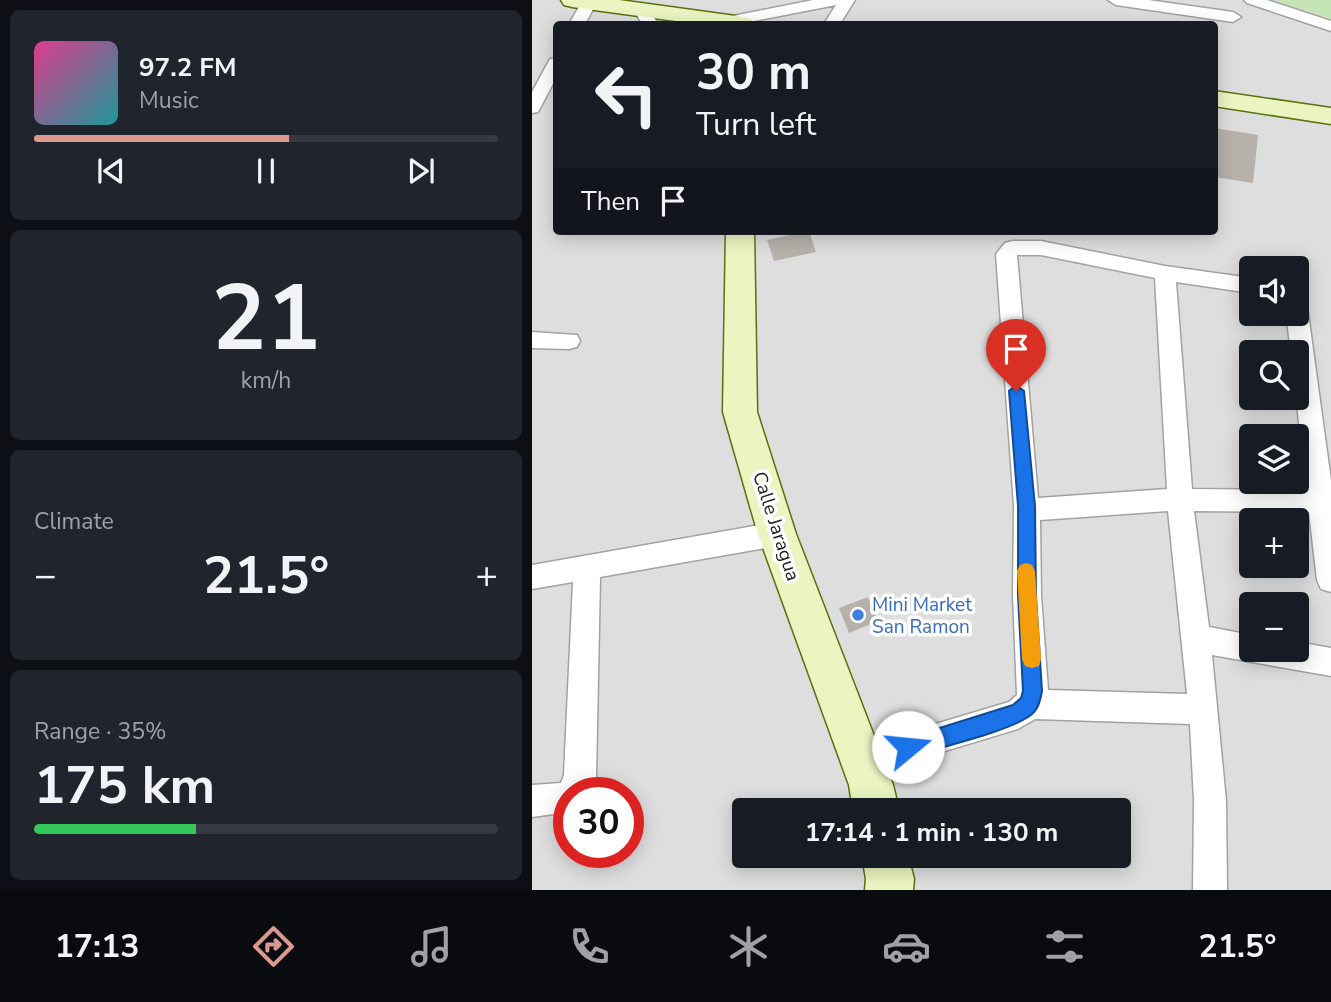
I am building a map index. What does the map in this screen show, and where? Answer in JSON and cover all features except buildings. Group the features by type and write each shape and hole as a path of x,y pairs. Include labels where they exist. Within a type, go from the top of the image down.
{"street":[{"path":"745,21 836,0"},
{"path":"834,21 847,0"},
{"path":"1116,0 1233,16"},
{"path":"1218,22 1233,16 1251,0 1331,26"},
{"path":"578,21 581,1 646,17 706,21"},
{"path":"532,108 536,92 553,67"},
{"path":"1218,99 1331,116"},
{"name":"Calle Jaragua","path":"740,235 740,412 777,534 874,798"},
{"path":"862,761 1018,713 1029,704 1033,691 1027,596 1027,506 1006,254 1012,248 1020,246 1041,248 1165,273 1239,283"},
{"path":"1165,273 1180,499 1204,709 1210,801 1210,890"},
{"path":"1299,326 1331,580"},
{"path":"532,340 569,341"},
{"path":"1027,506 1036,509 1180,499 1322,501"},
{"path":"532,577 777,534"},
{"path":"580,777 587,569"},
{"path":"1196,638 1239,646"},
{"path":"1309,661 1325,664 1331,662"},
{"path":"1029,704 1204,709"},
{"path":"532,801 553,799"},
{"path":"888,868 889,890"}],"shaded area":[{"path":"532,0 1331,0 1331,890 532,890"}],"green space":[{"path":"1274,0 1331,0 1331,19 1276,1"}],"slow traffic":[{"path":"1026,571 1032,659"}],"place":[{"name":"Mini Market San Ramon","path":"858,615"}],"route":[{"path":"908,747 1018,713 1029,704 1033,691 1027,596 1027,506 1024,500 1016,391"}]}
